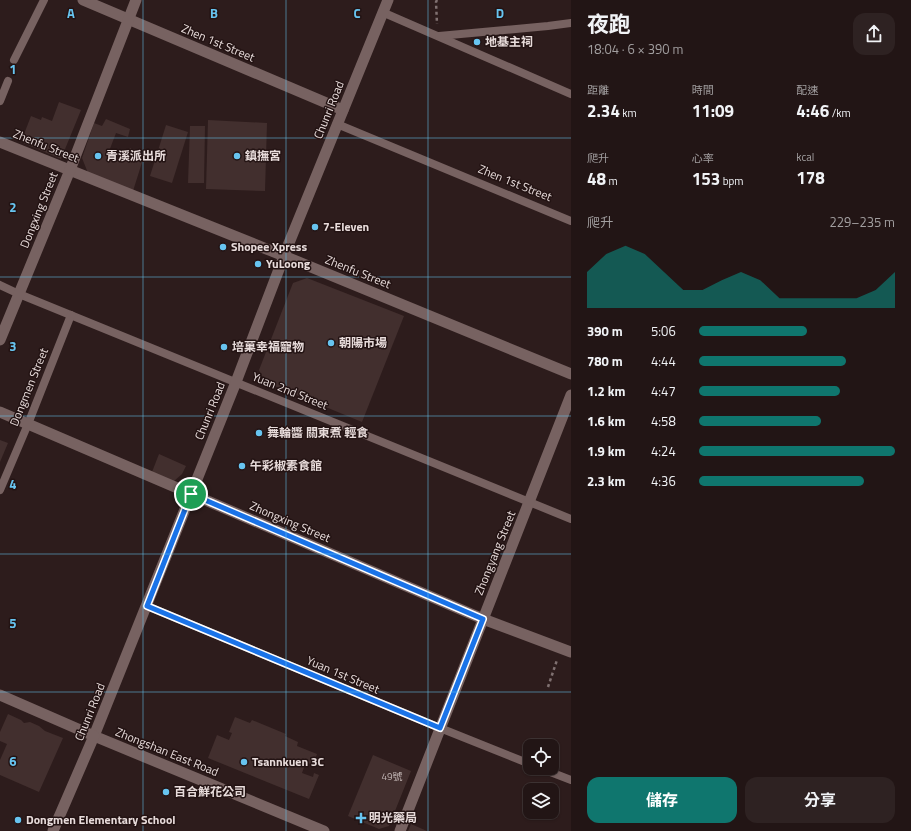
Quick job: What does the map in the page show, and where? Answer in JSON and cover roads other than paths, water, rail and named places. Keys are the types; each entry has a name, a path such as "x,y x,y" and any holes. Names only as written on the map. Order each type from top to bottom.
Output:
{"street":[{"name":"Zhen 1st Street","path":"83,0 343,110"},
{"name":"Dongxing Street","path":"0,340 70,170 136,0"},
{"name":"Chunri Road","path":"53,831 94,736 147,606 236,382 284,256 388,0"},
{"name":"Zhenfu Street","path":"0,142 284,256 571,374"},
{"name":"Zhongyang Street","path":"400,831 571,395"},
{"name":"Zhongxing Street","path":"0,412 483,619 566,650"},
{"name":"Zhongshan East Road","path":"0,695 94,736 324,831"}],"lane":[{"path":"14,60 44,0"},
{"path":"382,12 571,94"},
{"path":"439,36 571,23"},
{"path":"0,101 8,81"},
{"name":"Zhen 1st Street","path":"337,124 571,221"},
{"name":"Yuan 2nd Street","path":"0,285 571,520"},
{"name":"Dongmen Street","path":"0,490 71,315"},
{"name":"Yuan 1st Street","path":"147,606 523,761"},
{"path":"558,775 571,780"}],"place":[{"name":"地基主祠","path":"477,42"},
{"name":"青溪派出所","path":"98,156"},
{"name":"鎮撫宮","path":"237,156"},
{"name":"7-Eleven","path":"315,227"},
{"name":"Shopee Xpress","path":"223,247"},
{"name":"YuLoong","path":"258,264"},
{"name":"朝陽市場","path":"331,343"},
{"name":"培菓幸福寵物","path":"224,347"},
{"name":"舞輪醬 關東煮 輕食","path":"259,433"},
{"name":"午彩椒素食館","path":"242,466"},
{"name":"Tsannkuen 3C","path":"244,762"},
{"name":"百合鮮花公司","path":"166,792"},
{"name":"明光藥局","path":"361,818"},
{"name":"Dongmen Elementary School","path":"18,820"}]}
